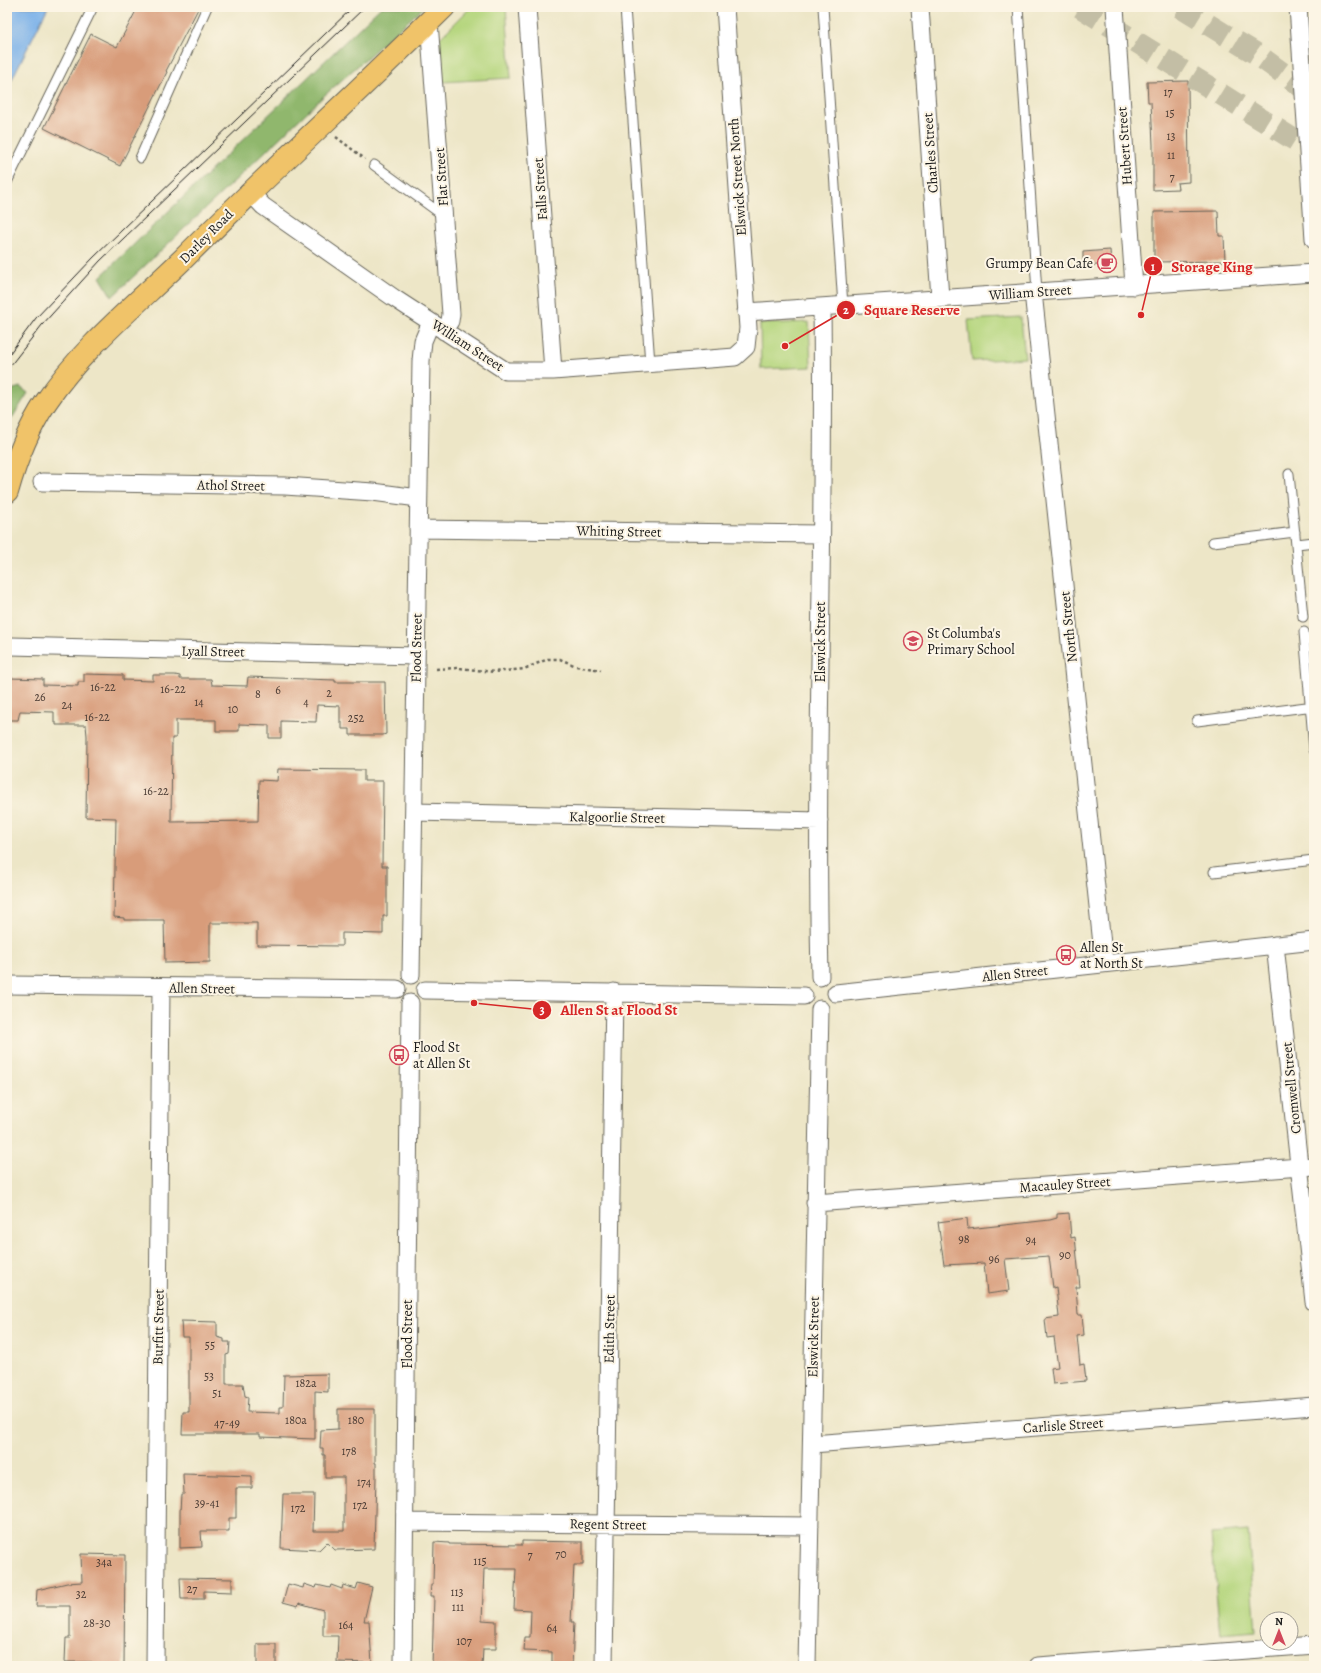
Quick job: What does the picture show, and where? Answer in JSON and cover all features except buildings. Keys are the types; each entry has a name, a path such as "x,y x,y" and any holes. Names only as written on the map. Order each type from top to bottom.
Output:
{"main road":[{"name":"Darley Road","path":"7,492 28,433 46,402 68,374 103,336 250,192 437,14"}],"street":[{"name":"Falls Street","path":"527,7 553,371"},
{"name":"Elswick Street North","path":"725,7 748,341 746,347"},
{"name":"Charles Street","path":"920,7 940,298"},
{"name":"Hubert Street","path":"1115,7 1134,286"},
{"path":"1298,7 1314,239"},
{"name":"Flat Street","path":"437,14 444,216 451,314 450,321 438,326"},
{"name":"William Street","path":"250,192 263,206 503,370 510,372 553,371 728,358 738,355 746,347"},
{"name":"William Street","path":"746,312 822,308 940,298 1314,273"},
{"name":"North Street","path":"1035,292 1104,963"},
{"name":"Elswick Street","path":"820,977 819,821 822,308"},
{"name":"Flood Street","path":"410,975 421,361 423,341 438,326"},
{"name":"Athol Street","path":"42,482 285,486 373,492 418,498"},
{"name":"Whiting Street","path":"418,529 821,534"},
{"name":"Lyall Street","path":"11,646 416,656"},
{"name":"Kalgoorlie Street","path":"414,812 819,821"},
{"name":"Allen Street","path":"836,993 1314,941"},
{"name":"Cromwell Street","path":"1275,945 1306,1166 1314,1302"},
{"path":"410,975 423,981 425,990 422,998 410,1002 403,1000 398,989 401,979 410,975"},
{"path":"820,977 831,982 836,993 830,1006 820,1009 810,1005 804,996 806,985 815,978 820,977"},
{"name":"Allen Street","path":"7,985 398,989"},
{"name":"Burfitt Street","path":"155,1666 161,987"},
{"path":"425,990 804,996"},
{"name":"Edith Street","path":"604,1666 614,992"},
{"name":"Flood Street","path":"403,1666 406,1522 410,1002"},
{"name":"Elswick Street","path":"807,1666 820,1009"},
{"name":"Macauley Street","path":"815,1203 1306,1166"},
{"name":"Carlisle Street","path":"812,1444 1314,1406"},
{"name":"Regent Street","path":"406,1522 810,1526"},
{"path":"1038,1666 1314,1644"}],"lane":[{"path":"7,182 93,7"},
{"path":"140,158 207,7"},
{"path":"625,7 650,364"},
{"path":"823,7 843,306"},
{"path":"1018,7 1035,292"},
{"path":"374,165 444,216"},
{"path":"1289,474 1303,617"},
{"path":"1213,542 1295,532"},
{"path":"1297,544 1314,542"},
{"path":"1304,632 1312,707 1314,750"},
{"path":"1197,721 1312,707"},
{"path":"1214,872 1314,860"}],"path":[{"path":"336,137 374,165"},
{"path":"436,669 459,668 494,672 524,670 548,659 560,659 576,666 601,670"}],"green space":[{"path":"381,7 424,7 325,95 112,297 100,277"},
{"path":"471,7 506,7 511,78 442,82 438,40"},
{"path":"1021,317 1025,358 972,361 968,320"},
{"path":"809,322 811,367 761,369 760,324"},
{"path":"20,387 28,393 7,426 7,395 11,390"},
{"path":"1248,1531 1256,1631 1220,1634 1211,1534"}],"water":[{"path":"7,7 48,7 7,89"}],"tunnel":[{"path":"1080,7 1314,152"},
{"path":"1180,7 1255,53 1314,96"}],"tram line":[{"path":"7,357 36,318 93,258 353,7"},
{"path":"7,370 42,325 100,261 365,7"}],"place":[{"name":"Grumpy Bean Cafe","path":"1107,263"},
{"name":"Storage King","path":"1141,315"},
{"name":"Square Reserve","path":"785,346"},
{"name":"St Columba's Primary School","path":"913,641"},
{"name":"Allen St at North St","path":"1066,955"},
{"name":"Allen St at Flood St","path":"474,1003"},
{"name":"Flood St at Allen St","path":"399,1055"}]}
